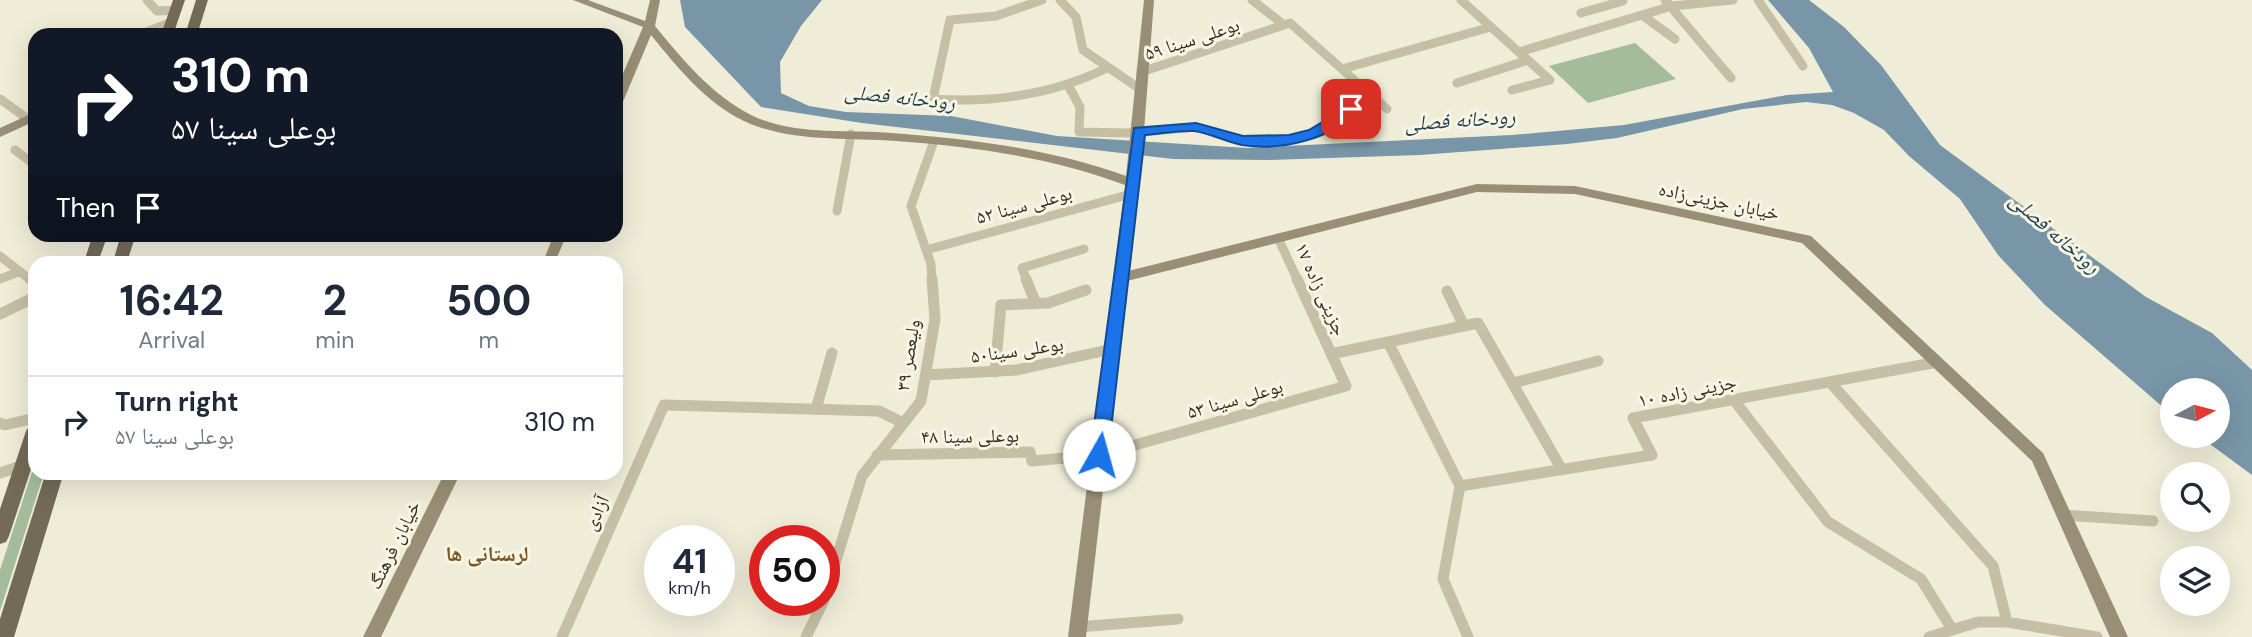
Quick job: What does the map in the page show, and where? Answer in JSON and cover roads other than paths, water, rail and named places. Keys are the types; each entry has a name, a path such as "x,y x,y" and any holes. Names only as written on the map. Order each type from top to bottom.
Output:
{"main road":[{"path":"193,28 202,0"},
{"path":"170,28 176,11"},
{"path":"0,536 28,451"},
{"path":"4,637 53,480"}],"street":[{"path":"147,0 157,11 176,11"},
{"path":"578,0 649,26 675,57 722,101 765,125 1028,153 1093,167 1131,189"},
{"path":"623,87 649,26 655,0"},
{"path":"1042,0 996,16 950,20 932,98 1002,98 1069,85 1107,68"},
{"path":"1060,0 1076,17 1083,50 1140,89"},
{"path":"1149,0 1138,131 1077,632 1178,618"},
{"path":"1252,0 1284,25 1290,23 1388,109"},
{"path":"1461,0 1550,80 1512,90"},
{"path":"1519,52 1639,16 1669,3 1733,0"},
{"path":"1758,0 1803,66"},
{"path":"1581,13 1622,1 1675,40"},
{"path":"1669,3 1731,78"},
{"path":"150,28 176,11"},
{"name":"بوعلی سینا ۵۹","path":"1141,72 1284,25"},
{"path":"1342,69 1491,27"},
{"path":"1457,83 1528,60"},
{"path":"1069,85 1080,107 1079,132 1196,127 1243,141 1289,140 1314,133 1341,118 1370,94"},
{"path":"0,99 28,116"},
{"path":"0,133 28,120"},
{"path":"837,211 851,134"},
{"name":"ولیعصر ۳۹","path":"840,548 862,476 921,401 935,319 931,264 911,206 934,141"},
{"path":"15,150 28,160"},
{"name":"خیابان جزینی‌زاده","path":"1121,278 1477,188 1574,190 1806,239 2038,457 2119,637"},
{"name":"بوعلی سینا ۵۲","path":"926,250 1131,189"},
{"name":"جزینی زاده ۱۷","path":"1278,238 1331,354"},
{"path":"1036,304 1022,268 1083,249"},
{"path":"0,256 28,278"},
{"path":"0,279 18,272"},
{"path":"995,372 1001,305 1048,303 1086,290"},
{"path":"1447,291 1464,326"},
{"path":"0,314 28,300"},
{"path":"1331,354 1478,323 1562,470"},
{"path":"1388,342 1460,486 1443,579 1468,637"},
{"name":"بوعلی سینا۵۰","path":"926,375 995,372 1046,365 1112,349"},
{"path":"832,353 816,409 878,411 903,424"},
{"name":"بوعلی سینا ۵۳","path":"1099,455 1346,386 1331,354"},
{"path":"1513,383 1598,361"},
{"name":"جزینی زاده ۱۰","path":"1460,486 1652,455 1633,418 1938,362"},
{"path":"1830,382 1993,566 2007,622"},
{"path":"1734,400 1828,522 1921,579 1952,629"},
{"name":"آزادی","path":"562,637 664,405 816,409"},
{"path":"0,423 28,419"},
{"name":"بوعلی سینا ۴۸","path":"877,455 1030,452 1032,461 1099,455"},
{"path":"0,473 23,465"},
{"name":"خیابان فرهنگ","path":"372,637 449,480"},
{"path":"2064,515 2153,521"},
{"name":"ولیعصر ۳۹","path":"806,637 816,616"},
{"path":"1928,637 1978,622 2007,622 2097,637"}],"water":[{"name":"رودخانه فصلی","path":"680,0 822,0 801,26 780,62 781,93 809,106 846,112 951,116 1057,136 1247,148 1512,135 1624,125 1787,95 1833,92 1809,48 1768,0 1809,0 1844,27 1881,65 1940,145 2146,297 2212,333 2252,370 2252,475 2215,448 2230,448 2230,378 2160,378 2160,405 2045,305 1998,255 1960,199 1909,156 1884,130 1854,113 1832,105 1806,102 1743,109 1617,138 1567,144 1420,155 1269,160 1173,159 862,123 761,107 685,27"}],"district":[{"name":"لرستانی ها","path":"487,554"}]}
